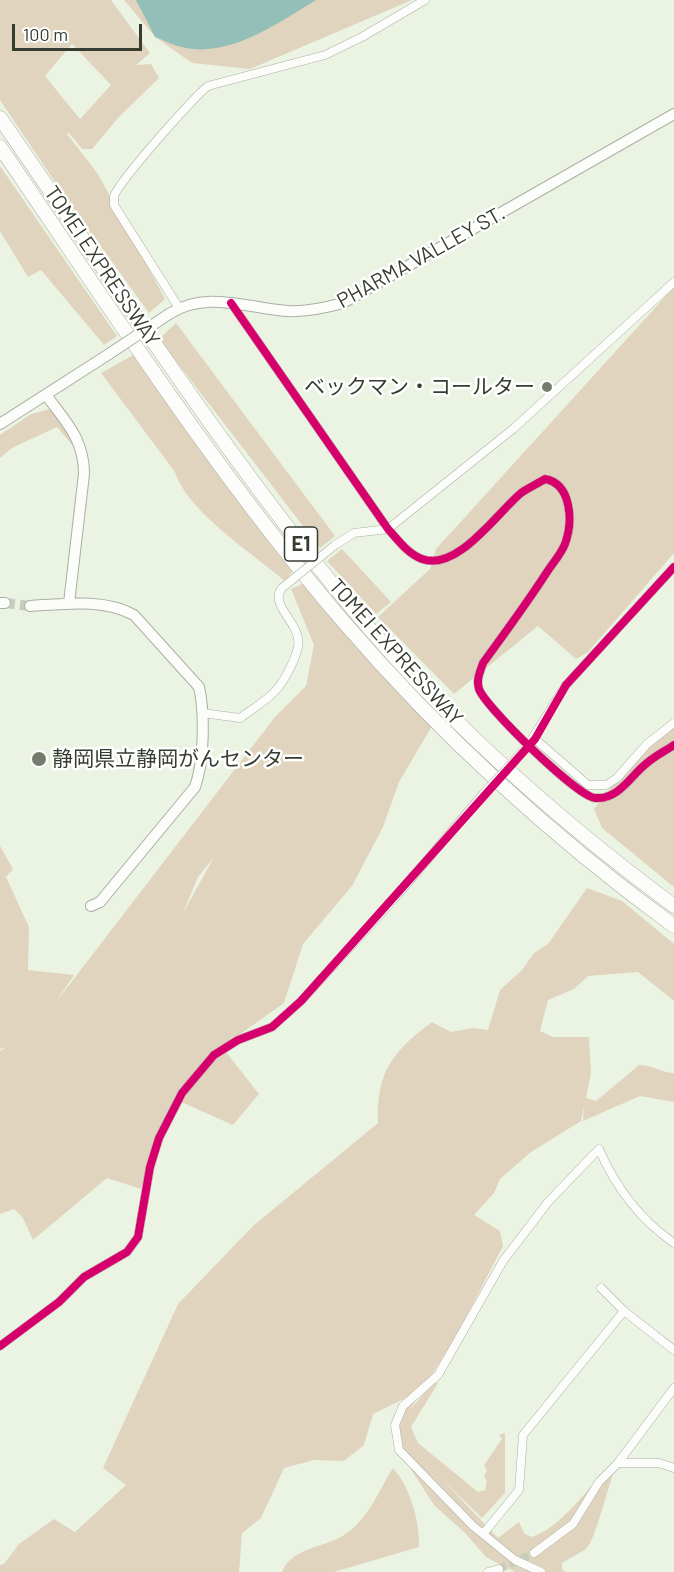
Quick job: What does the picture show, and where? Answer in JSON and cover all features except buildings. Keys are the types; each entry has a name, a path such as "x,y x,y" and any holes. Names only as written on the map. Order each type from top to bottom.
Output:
{"highway":[{"name":"TOMEI EXPRESSWAY","path":"0,118 202,411 353,610 431,695 533,793 674,906"},
{"name":"TOMEI EXPRESSWAY","path":"0,147 189,421 283,548 342,621 419,704 520,802 580,854 674,926"}],"street":[{"path":"179,308 114,205 114,196 135,168 193,99 208,86 325,55 362,37 425,0"},
{"name":"PHARMA VALLEY ST.","path":"0,424 179,308 200,301 288,311 318,309 343,303 674,114"},
{"path":"202,713 240,718 277,689 298,647 296,627 278,601 278,594 282,588 335,545 354,533 388,529 513,429 674,282"},
{"path":"231,303 388,529 407,550 422,559 440,561 458,553 522,492 545,479 556,481 564,490 569,521 565,545 483,663 478,678 478,688 485,702 529,745 581,793 596,798 610,795 624,787 646,764 674,745"},
{"path":"46,395 76,435 84,453 84,474 69,603"},
{"path":"0,1346 59,1302 84,1277 127,1252 138,1237 150,1167 159,1138 182,1094 214,1055 238,1040 272,1027 301,1001 529,745 566,685 674,567"},
{"path":"30,606 69,603 120,607 134,615 199,687 202,713 199,777 195,787 100,902 92,906"},
{"path":"529,745 588,785 606,785 617,778 647,744 674,723"},
{"path":"541,1572 515,1560 483,1534 399,1450 395,1425 403,1406 438,1375 503,1261 548,1202 599,1149 610,1175 628,1200 649,1226 674,1243"},
{"path":"601,1288 624,1311 674,1350"},
{"path":"483,1534 519,1490 523,1435 624,1311"},
{"path":"534,1553 573,1524 599,1482 618,1463 674,1388"},
{"path":"618,1463 659,1463 674,1468"},
{"path":"488,1572 499,1569"}],"shaded area":[{"path":"0,0 111,0 150,53 136,65 151,64 159,78 118,118 92,149 82,149 69,133 67,134 98,174 165,299 149,313 63,194 0,100","holes":["72,44 111,85 80,119 45,76"]},
{"path":"124,0 412,0 250,69 192,63 155,37"},
{"path":"0,166 117,336 104,345 41,270 28,277 0,231"},
{"path":"674,287 674,553 588,652 576,659 538,626 454,694 378,617 430,569 436,549"},
{"path":"176,323 335,536 320,548 159,339"},
{"path":"135,354 294,569 285,581 222,531 193,502 175,472 101,373"},
{"path":"54,408 80,454 57,427 12,448 0,458 0,435 31,414"},
{"path":"342,549 391,602 376,614 327,561"},
{"path":"307,582 432,726 399,782 383,827 352,886 303,944 284,1003 222,1047 259,1094 233,1125 179,1101 161,1133 141,1189 107,1178 33,1240 23,1218 14,1209 0,1214 0,1051 7,1047 0,1049 0,846 13,869 6,877 29,927 28,970 74,975 56,1002 275,717 306,686 314,645 291,589","holes":["214,857 182,915 198,877"]},
{"path":"674,720 674,887 602,828 594,809 643,745"},
{"path":"587,888 622,901 674,944 674,1001 638,972 588,976 574,989 548,1000 540,1031 553,1037 589,1037 591,1073 586,1098 596,1101 639,1065 674,1073 674,1102 640,1096 583,1121 584,1107 581,1121 531,1152 500,1179 494,1193 474,1215 500,1231 503,1246 457,1334 410,1410 433,1383 438,1383 411,1427 418,1443 478,1492 485,1490 487,1481 484,1476 487,1470 484,1465 502,1439 499,1435 505,1433 505,1493 482,1518 443,1480 498,1538 519,1522 524,1533 531,1537 541,1533 571,1509 605,1471 613,1474 597,1526 586,1549 562,1563 562,1570 566,1572 515,1572 486,1557 465,1533 434,1505 399,1451 394,1426 410,1396 373,1414 364,1445 344,1461 314,1460 284,1468 261,1518 242,1533 239,1572 0,1572 0,1565 4,1564 19,1544 54,1519 75,1532 126,1485 103,1468 178,1304 253,1226 378,1123 378,1105 384,1076 397,1053 418,1033 432,1022 451,1032 473,1028 488,1030 500,990 522,970 534,953 548,944"},
{"path":"393,1468 413,1505 418,1526 419,1547 334,1572 282,1572 293,1558 301,1553 336,1539 352,1529 366,1513"}],"water":[{"path":"136,0 316,0 252,37 217,48 199,49 178,46 155,37"}],"tunnel":[{"path":"5,603 30,606"},
{"path":"499,1569 534,1553"}],"cycle path":[{"path":"231,303 388,529 417,557 435,561 449,557 476,538 521,493 545,479 561,488 568,505 569,515 565,544 483,663 478,682 485,699 533,750 585,794 603,798 618,791 650,760 674,745"},
{"path":"0,1346 59,1302 84,1277 127,1252 138,1237 150,1167 159,1138 182,1093 214,1055 238,1040 272,1027 301,1001 535,739 566,685 674,567"}],"place":[{"name":"ベックマン・コールター","path":"547,387"},
{"name":"静岡県立静岡がんセンター","path":"39,759"}]}
